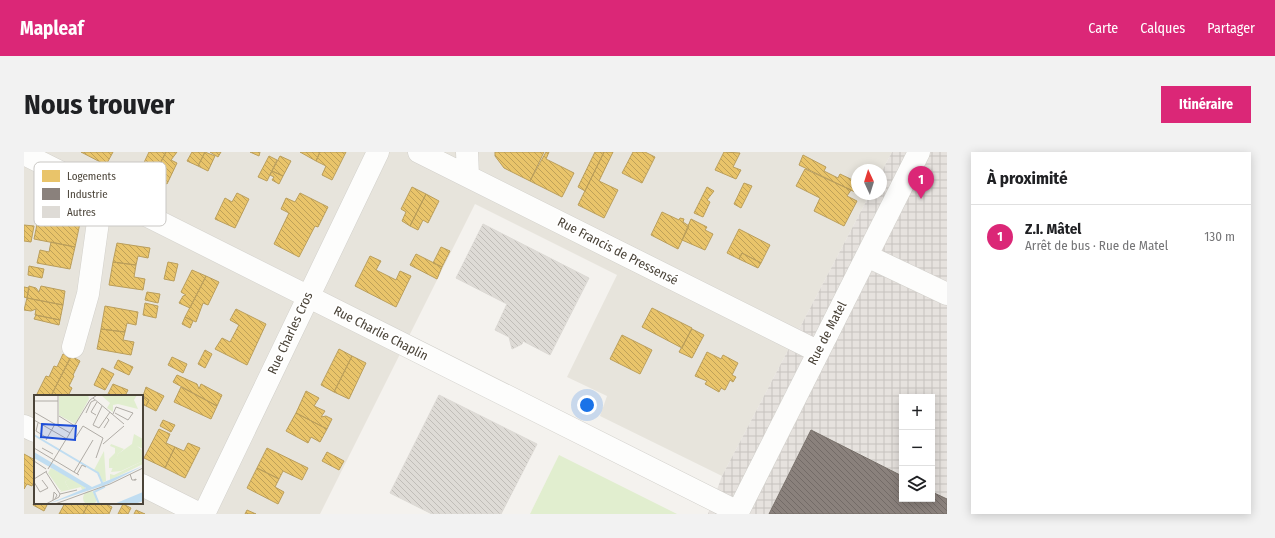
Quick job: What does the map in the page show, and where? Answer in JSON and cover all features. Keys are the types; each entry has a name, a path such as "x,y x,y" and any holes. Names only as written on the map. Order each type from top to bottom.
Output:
{"street":[{"name":"Rue Charles Cros","path":"204,514 307,296 378,152"},
{"name":"Rue Francis de Pressensé","path":"419,152 817,351"},
{"path":"467,152 468,176"},
{"name":"Rue de Matel","path":"737,513 817,351 919,152"},
{"name":"Rue Charlie Chaplin","path":"25,155 39,162"},
{"name":"Rue Charlie Chaplin","path":"166,225 737,513"},
{"path":"73,347 88,294 97,226"},
{"path":"867,256 947,294"},
{"path":"24,426 34,431"},
{"path":"143,486 200,514"}],"shaded area":[{"path":"24,152 892,152 886,164 851,164 851,200 867,200 722,476 600,416 607,396 567,377 617,275 475,204 320,514 24,514"},
{"path":"892,152 947,152 947,514 708,514 722,476 867,200 887,200 887,164 886,164"}],"green space":[{"path":"559,455 677,514 530,514"}],"building: Logements":[{"path":"81,152 113,152 108,162 100,162"},
{"path":"149,152 166,152 161,162 144,162"},
{"path":"166,152 177,152 171,160 177,163 167,184 166,162 161,162"},
{"path":"192,152 205,152 198,166 187,161"},
{"path":"205,152 215,156 208,171 198,166"},
{"path":"210,152 221,152 218,157"},
{"path":"250,152 260,152 259,156"},
{"path":"300,152 320,152 316,161"},
{"path":"320,152 346,152 332,180 322,175 326,166 316,161"},
{"path":"495,152 544,152 530,181 504,168 495,156"},
{"path":"546,152 549,152 546,159 574,173 562,197 530,181"},
{"path":"595,152 604,152 585,191 578,187"},
{"path":"604,152 613,152 599,181 618,190 604,218 578,205"},
{"path":"633,152 645,152 655,157 642,183 622,173"},
{"path":"724,152 740,153 733,167 741,170 736,179 715,170"},
{"path":"803,155 826,167 824,171 838,178 840,174 851,179 851,190 799,165"},
{"path":"269,156 277,160 267,181 258,177"},
{"path":"280,156 291,161 283,176 272,171"},
{"path":"805,169 851,190 847,196 851,198 851,200 857,201 844,226 814,211 820,198 796,186"},
{"path":"272,171 283,176 279,184 272,180 274,177 270,175"},
{"path":"744,183 752,186 741,208 734,204"},
{"path":"412,187 426,194 410,226 402,221 406,212 401,209"},
{"path":"707,187 714,191 707,200 710,202 703,217 694,213"},
{"path":"237,193 249,199 235,228 215,219 225,198 232,202"},
{"path":"300,193 328,207 318,227 315,226 299,257 274,244 289,213 281,209 286,198 295,202"},
{"path":"426,194 439,201 428,223 423,220 418,230 410,226"},
{"path":"662,212 679,220 680,218 684,219 683,222 689,226 678,249 651,235"},
{"path":"691,219 707,227 705,230 713,234 705,250 682,240"},
{"path":"24,225 34,226 31,242 24,241"},
{"path":"37,226 79,226 75,247 34,239"},
{"path":"739,229 770,245 761,263 742,253 739,259 727,253"},
{"path":"51,242 75,247 70,269 37,263 40,250 49,252"},
{"path":"117,243 150,248 148,258 138,256 136,265 113,262"},
{"path":"441,247 450,251 442,267 433,263"},
{"path":"742,253 761,263 758,268 739,259"},
{"path":"416,254 442,267 437,279 410,265"},
{"path":"370,256 381,261 376,270 396,280 400,271 411,276 396,307 355,286"},
{"path":"113,262 136,265 134,277 145,279 143,290 109,285"},
{"path":"168,262 178,264 174,281 164,279"},
{"path":"29,266 44,269 42,278 28,275"},
{"path":"192,270 206,276 190,308 179,303 183,296 186,295 181,292"},
{"path":"206,276 219,282 208,305 203,303 196,322 185,317"},
{"path":"29,286 36,288 39,292 41,286 65,291 63,305 27,298"},
{"path":"24,287 29,288 27,298 24,297"},
{"path":"147,292 160,294 158,303 145,300"},
{"path":"27,298 63,305 60,320 35,315 36,309 31,311 24,310"},
{"path":"145,303 158,306 156,318 143,315"},
{"path":"105,306 138,312 136,325 127,323 125,332 101,329"},
{"path":"652,308 692,328 682,348 642,327"},
{"path":"236,309 266,324 247,365 215,349 222,338 230,342 239,325 230,320"},
{"path":"36,315 60,320 59,325 34,319"},
{"path":"185,317 193,321 190,328 182,324"},
{"path":"101,329 125,332 123,340 134,342 131,355 97,349"},
{"path":"692,329 704,335 692,358 679,352"},
{"path":"622,335 652,350 640,374 610,359"},
{"path":"339,349 352,356 334,392 321,385"},
{"path":"205,350 212,354 205,368 198,364"},
{"path":"707,352 721,359 723,355 738,363 732,375 736,377 733,382 730,380 725,390 721,388 719,392 705,384 707,381 695,376"},
{"path":"63,354 71,357 52,395 36,395 46,376 49,377 54,366 57,367"},
{"path":"71,356 80,361 69,386 72,388 68,395 52,395"},
{"path":"352,356 366,363 349,399 334,392"},
{"path":"172,357 187,364 183,373 168,365"},
{"path":"118,360 133,367 129,375 114,368"},
{"path":"102,368 114,374 105,390 94,385"},
{"path":"177,375 197,384 199,389 201,384 222,395 217,406 173,382"},
{"path":"113,384 128,390 126,395 108,395"},
{"path":"146,387 164,396 156,411 146,406 149,400 143,396"},
{"path":"181,387 217,406 211,419 174,402"},
{"path":"306,391 319,398 314,406 325,411 321,417 326,416 332,419 327,429 296,413"},
{"path":"143,396 149,400 146,406 143,404"},
{"path":"296,413 327,429 320,442 311,437 308,443 286,431"},
{"path":"163,420 175,425 171,432 160,426"},
{"path":"159,429 170,434 166,443 175,447 165,468 144,458"},
{"path":"188,443 200,448 185,478 165,468 175,447 184,451"},
{"path":"267,448 308,468 302,480 283,471 279,479 257,468"},
{"path":"327,452 344,461 339,470 322,461"},
{"path":"24,454 34,459 34,481 32,486 27,484 24,489"},
{"path":"257,468 279,479 275,487 284,492 278,504 247,488"},
{"path":"34,502 34,504 47,505 44,511 33,505"},
{"path":"64,504 88,504 83,514 59,514"},
{"path":"88,504 106,504 112,507 109,514 83,514"},
{"path":"123,504 131,508 128,514 118,514"},
{"path":"136,510 145,514 134,514"},
{"path":"247,510 256,514 245,514"}],"building: Industrie":[{"path":"811,430 899,474 899,502 935,502 935,493 947,499 947,514 769,514"}],"building: Autres":[{"path":"483,224 589,278 550,355 523,341 522,344 512,349 509,337 495,330 507,304 456,278"},
{"path":"439,395 537,444 501,514 432,514 390,493"}],"place":[{"name":"Z.I. Mâtel","path":"921,199"}]}
